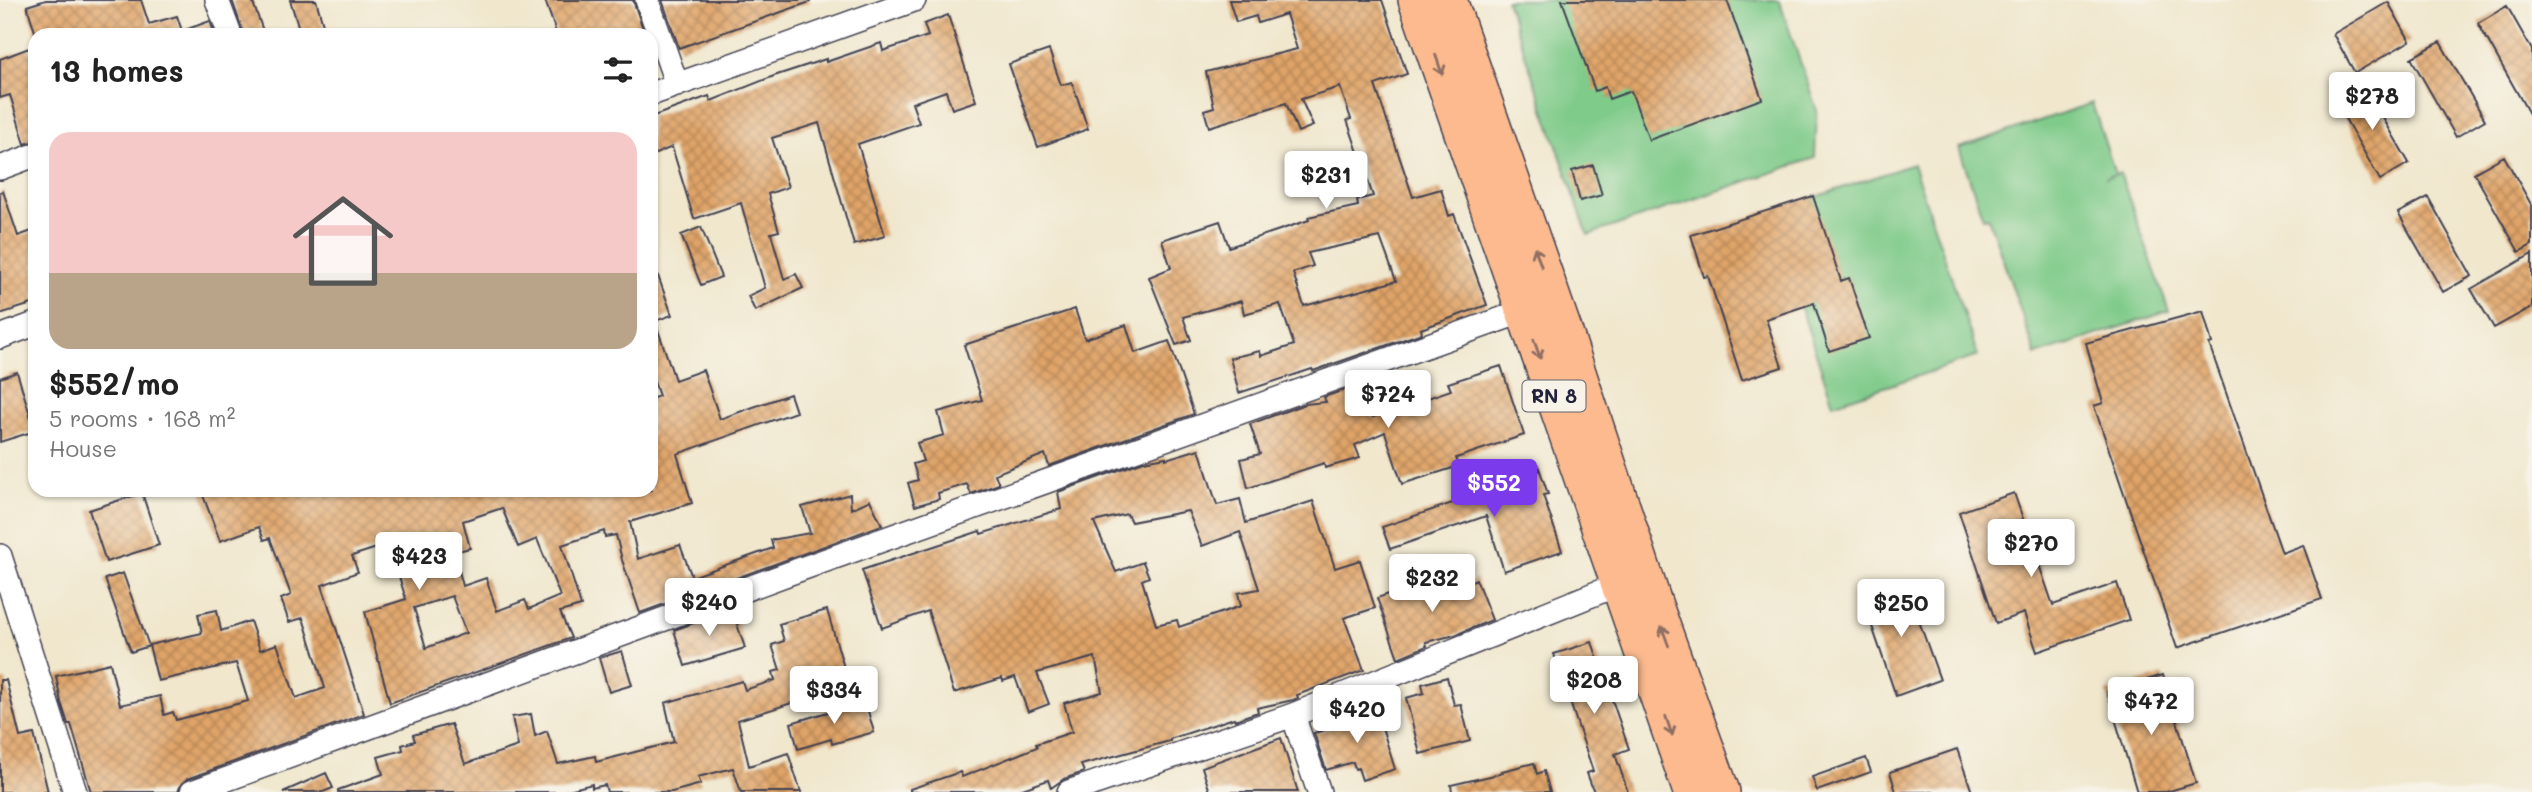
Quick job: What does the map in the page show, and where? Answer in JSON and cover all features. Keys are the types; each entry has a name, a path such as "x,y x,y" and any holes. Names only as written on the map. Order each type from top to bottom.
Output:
{"main road":[{"name":"RN 8","path":"1417,0 1692,792"},
{"name":"RN 8","path":"1448,0 1564,333 1653,603 1721,792"}],"street":[{"path":"217,0 227,28"},
{"path":"647,0 657,28"},
{"path":"658,92 914,0"},
{"path":"658,31 677,85"},
{"path":"0,168 28,158"},
{"path":"192,792 801,569 1524,311"},
{"path":"0,337 28,327"},
{"path":"0,556 75,792"},
{"path":"1069,792 1293,715 1619,584"},
{"path":"1293,715 1319,792"}],"green space":[{"path":"1506,0 1779,0 1817,111 1815,158 1588,235"},
{"path":"2092,103 2115,174 2105,178 2120,173 2169,311 2036,355 1988,217 1983,218 1959,148"},
{"path":"1913,164 1978,356 1833,404 1769,213"}],"building":[{"path":"46,0 141,0 149,24 177,16 181,28 34,28 27,6"},
{"path":"232,0 252,0 262,28 242,28"},
{"path":"290,0 316,0 324,28 299,28"},
{"path":"545,0 633,0 643,28 555,28"},
{"path":"662,0 810,0 810,2 679,48"},
{"path":"1229,0 1382,0 1407,74 1375,85 1413,197 1441,189 1449,216 1454,214 1487,305 1421,329 1422,333 1313,371 1312,369 1239,393 1230,358 1260,351 1261,356 1294,345 1280,304 1244,314 1241,301 1183,317 1191,340 1176,345 1149,277 1171,268 1162,240 1220,221 1229,247 1309,220 1308,217 1358,206 1357,200 1373,196 1347,120 1351,119 1340,87 1301,99 1313,126 1298,132 1286,103 1209,127 1204,110 1214,107 1206,72 1297,49 1286,14 1258,23 1256,16 1236,22","holes":["1380,237 1396,281 1304,306 1293,273 1313,266 1308,253"]},
{"path":"1562,0 1727,0 1762,99 1649,140 1631,91 1609,99 1605,87 1595,91"},
{"path":"2388,2 2410,41 2355,73 2333,34"},
{"path":"2507,6 2532,50 2532,119 2478,23"},
{"path":"948,15 976,101 952,109 946,91 912,103 919,123 858,144 885,236 854,245 819,123 772,138 788,187 768,194 779,231 771,233 784,279 796,274 803,288 755,311 748,296 765,288 741,203 694,219 672,147 658,153 658,114 709,96 711,101 774,76 881,43 883,51 928,36 924,24"},
{"path":"210,21 212,28 190,28"},
{"path":"2440,42 2485,120 2456,137 2411,58"},
{"path":"28,48 28,143 25,144 10,95 0,98 0,59"},
{"path":"1049,50 1061,85 1072,82 1088,129 1038,147 1009,64"},
{"path":"2364,85 2409,163 2380,180 2335,101"},
{"path":"2504,156 2532,206 2532,245 2519,252 2474,173"},
{"path":"1593,165 1602,195 1580,201 1572,171"},
{"path":"3,191 18,236 28,232 28,305 0,314 0,192"},
{"path":"1813,196 1841,281 1849,278 1869,338 1829,351 1814,303 1766,319 1782,367 1742,380 1708,276 1704,277 1691,235"},
{"path":"2428,197 2472,276 2443,292 2398,213"},
{"path":"701,227 721,277 701,285 681,235"},
{"path":"2532,254 2532,307 2494,328 2471,289"},
{"path":"658,276 672,315 658,320"},
{"path":"1075,309 1085,339 1126,325 1135,353 1169,341 1194,414 1049,466 1045,454 995,474 999,484 971,494 967,484 938,493 939,499 915,506 908,483 918,480 913,464 923,461 917,443 944,435 938,412 982,400 964,345"},
{"path":"2203,311 2212,343 2209,344 2282,553 2303,545 2322,599 2177,648 2094,406 2103,403 2086,343"},
{"path":"658,330 675,380 703,370 720,419 790,394 796,412 677,454 692,503 630,522 638,559 680,545 692,577 773,548 771,540 810,533 802,507 850,494 851,509 870,500 882,525 640,613 616,535 605,537 604,531 562,545 581,606 560,612 571,638 390,703 365,612 406,599 389,544 352,556 358,572 322,585 364,714 187,779 178,792 91,792 71,724 68,724 61,702 56,676 110,663 120,705 160,696 164,715 173,712 176,720 248,701 236,663 158,681 149,645 202,633 198,614 217,610 221,631 250,621 260,650 277,644 296,698 325,688 303,618 289,622 281,599 291,595 270,538 264,540 259,527 220,541 204,497 658,497","holes":["502,508 518,547 537,539 560,596 529,609 525,600 497,611 486,578 463,586 454,552 470,548 463,521","452,596 466,633 426,648 414,608"]},
{"path":"1501,366 1524,435 1456,458 1459,466 1402,484 1385,432 1355,445 1360,458 1325,468 1324,463 1248,488 1241,459 1260,454 1250,424 1305,404 1326,402 1324,397 1359,385 1373,417 1451,390 1448,383"},
{"path":"17,372 28,408 28,433 0,442 0,378"},
{"path":"1199,449 1217,505 1240,499 1246,523 1313,501 1335,568 1360,560 1375,608 1344,618 1364,670 1297,695 1298,698 1293,700 1257,708 1258,712 1235,720 1234,718 1170,741 1081,765 1084,772 1064,779 1051,788 1048,780 1014,792 910,792 910,789 960,772 962,777 1037,747 1036,744 1072,732 1064,703 1102,692 1095,657 1037,673 1049,704 1028,712 1015,677 1003,681 1002,678 954,693 928,611 882,628 862,570 980,531 981,534 1061,509 1058,492 1144,461 1166,459","holes":["1188,511 1202,546 1240,532 1259,589 1238,593 1241,606 1179,627 1177,620 1156,625 1142,580 1149,577 1143,562 1116,572 1094,522 1127,514 1131,522"]},
{"path":"1538,465 1548,494 1543,495 1562,551 1504,571 1486,516 1390,549 1382,527 1479,494 1476,486"},
{"path":"2014,493 2053,605 2117,583 2129,620 2037,652 2024,613 1996,623 1959,512"},
{"path":"130,497 143,497 159,545 106,562 89,510"},
{"path":"123,573 149,646 131,652 105,579"},
{"path":"1476,579 1492,620 1455,635 1426,642 1427,646 1398,658 1377,598 1406,588 1408,594 1457,582 1458,587"},
{"path":"1905,582 1940,680 1896,696 1862,597"},
{"path":"732,609 745,648 685,666 674,630"},
{"path":"827,610 844,668 794,686 798,701 738,720 749,766 788,753 801,792 741,792 733,768 698,777 701,784 672,792 607,792 605,785 592,788 592,784 561,792 338,792 383,774 378,757 403,750 402,745 415,741 413,735 451,724 465,764 518,746 512,717 531,714 535,736 547,731 558,764 595,756 596,762 674,742 665,703 742,681 745,690 775,680 773,672 780,670 772,645 784,641 779,624"},
{"path":"1592,642 1629,749 1615,754 1628,792 1594,792 1587,773 1593,771 1554,654"},
{"path":"622,651 632,685 609,692 599,658"},
{"path":"2163,675 2196,783 2166,792 2137,792 2107,692"},
{"path":"1447,677 1454,705 1461,704 1470,741 1420,754 1406,698 1424,693 1422,684"},
{"path":"0,680 6,680 20,737 34,734 48,792 0,792"},
{"path":"865,701 874,732 832,744 831,739 798,749 791,723"},
{"path":"1376,708 1395,769 1362,780 1353,762 1326,770 1314,733 1338,726 1336,721"},
{"path":"1281,738 1298,792 1210,792 1202,767"},
{"path":"1957,749 1972,792 1896,792 1890,772"},
{"path":"1866,758 1871,772 1817,791 1812,777"},
{"path":"1534,763 1537,774 1544,771 1550,792 1452,792 1451,785"},
{"path":"326,773 333,788 323,792 283,792"}]}
